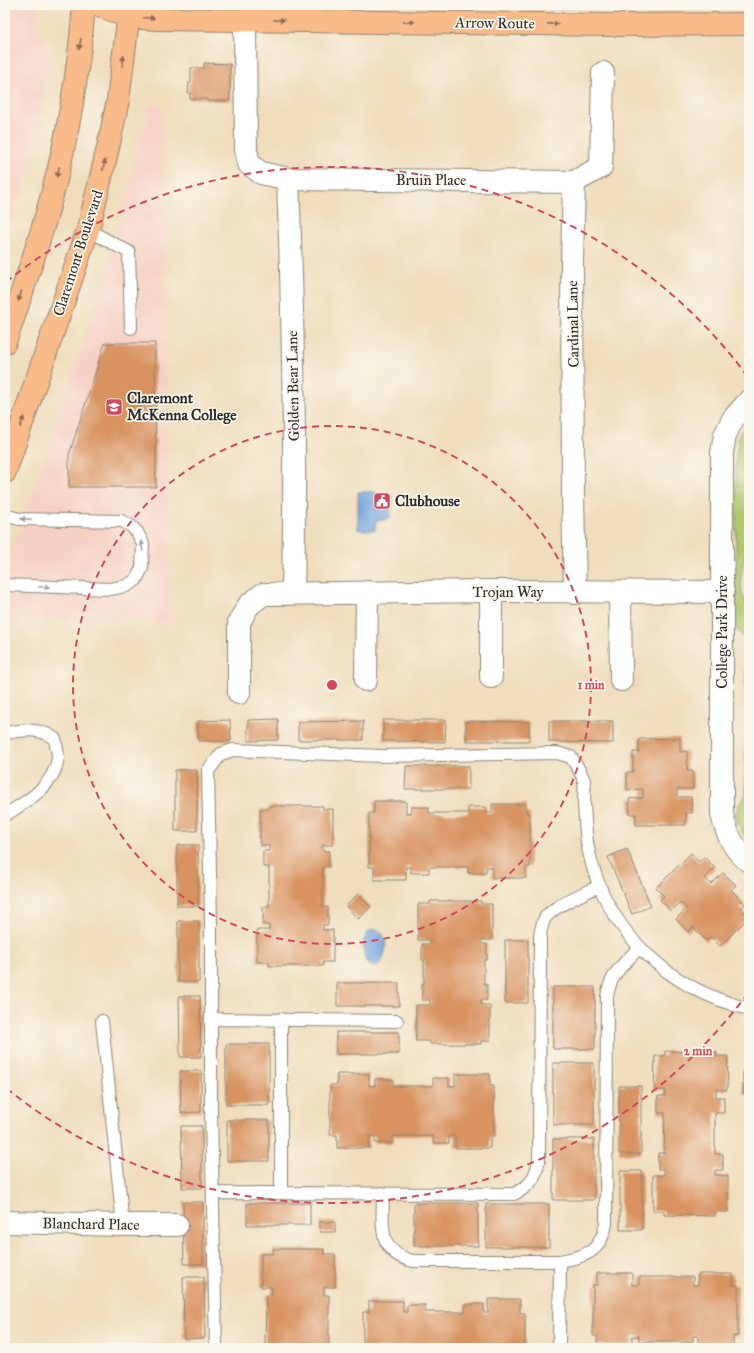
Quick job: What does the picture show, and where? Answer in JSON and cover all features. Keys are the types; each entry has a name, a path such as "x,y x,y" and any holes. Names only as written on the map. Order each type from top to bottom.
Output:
{"main road":[{"path":"5,342 30,266 56,178 64,144 82,34 84,5"},
{"name":"Arrow Route","path":"99,5 158,18 611,25 749,24"},
{"name":"Claremont Boulevard","path":"5,472 88,230 118,100 129,11"}],"street":[{"name":"Bruin Place","path":"245,20 245,130 247,160 252,167 261,173 288,179 574,182"},
{"path":"574,182 601,168 603,73"},
{"name":"Golden Bear Lane","path":"288,179 292,280 294,504 293,593"},
{"name":"Cardinal Lane","path":"574,182 572,263 572,495 575,592"},
{"name":"College Park Drive","path":"749,401 733,420 725,435 722,453 722,814 725,829 733,845 743,857 749,861"},
{"path":"491,591 491,676"},
{"name":"Trojan Way","path":"239,693 239,622 249,605 263,594 491,591 723,592"},
{"path":"366,680 367,592"},
{"path":"620,592 621,680"},
{"name":"Blanchard Place","path":"5,1222 177,1225"}],"lane":[{"path":"88,230 129,252 131,328"},
{"path":"5,515 20,519 122,521 137,532 143,544 142,568 136,580 126,586 110,589 5,585"},
{"path":"5,733 25,730 48,733 55,739 58,756 56,768 49,781 32,798 5,815"},
{"path":"216,1348 208,771 221,754 233,750 382,756 557,753 571,757 584,780 585,829 592,866 599,886 622,927 663,969 680,981 702,993 729,1004 749,1009"},
{"path":"213,1193 514,1194 524,1190 532,1182 537,1172 539,1162 541,926 545,918 553,910 599,886"},
{"path":"384,1193 384,1233 387,1244 393,1253 404,1259 413,1261 560,1260 578,1258 591,1253 604,1234 606,1224 608,986 612,976 640,947"},
{"path":"212,1019 397,1021"},
{"path":"281,1019 281,1193"},
{"path":"102,1022 123,1225"},
{"path":"559,1348 560,1260"}],"path":[{"path":"746,451 749,470"}],"shaded area":[{"path":"5,5 38,5 34,29 43,36 50,57 32,149 13,225 5,249"},
{"name":"Claremont McKenna College","path":"150,105 162,106 170,622 5,618 5,569 30,502 105,281"}],"green space":[{"path":"749,421 749,428 742,442 742,455 743,469 749,483 749,546 744,560 741,576 742,594 749,611 749,840 740,827 737,818 737,809 746,794 746,640 736,628 736,457 739,435"}],"water":[{"path":"358,492 376,492 376,502 385,502 390,506 390,517 384,520 376,520 375,530 358,530"},
{"path":"374,929 383,935 386,946 383,959 375,967 367,964 364,955 366,934"}],"building":[{"path":"204,63 230,64 230,101 190,99 190,93 188,93 189,83 191,83 191,68 204,68"},
{"path":"105,343 155,343 156,487 69,487 69,455"},
{"path":"278,719 278,740 248,741 248,720"},
{"path":"230,720 231,741 198,741 198,721"},
{"path":"383,720 446,720 445,742 383,741"},
{"path":"363,721 363,740 298,740 298,722"},
{"path":"466,721 529,722 529,741 466,741"},
{"path":"549,721 613,721 613,743 549,742"},
{"path":"680,738 680,752 687,751 687,771 693,771 693,789 677,789 677,797 691,797 692,813 686,813 686,825 636,825 636,814 630,814 629,799 643,798 643,789 627,790 627,772 633,772 633,752 639,752 639,739"},
{"path":"406,766 469,766 469,789 405,789"},
{"path":"175,770 197,770 197,831 175,831"},
{"path":"374,801 406,801 406,813 411,813 411,807 429,807 429,813 468,813 468,807 486,807 486,813 492,813 492,804 526,804 526,813 530,813 530,867 526,867 526,878 492,878 492,867 486,867 486,873 468,873 468,867 429,867 429,873 411,873 411,867 406,867 406,880 374,880 374,867 369,867 369,813 374,813"},
{"path":"269,806 323,806 323,809 333,809 333,845 323,845 323,851 329,851 329,867 323,867 323,907 328,907 328,925 323,925 323,930 333,930 333,962 323,962 323,966 269,966 269,962 257,962 257,930 269,930 269,925 263,925 263,907 269,907 269,867 263,867 263,851 269,851 269,845 260,845 260,809 269,809"},
{"path":"177,845 198,845 198,906 177,906"},
{"path":"627,849 651,906 632,914 608,857"},
{"path":"691,853 699,862 704,857 715,868 705,878 711,884 723,873 736,885 731,890 745,904 740,908 749,917 720,946 711,937 706,941 693,927 688,932 676,919 687,908 681,902 671,911 660,900 664,896 656,888"},
{"path":"358,894 371,907 358,919 346,906"},
{"path":"430,901 481,901 481,904 492,904 492,940 481,940 481,944 487,944 487,960 484,960 484,984 487,984 487,1000 481,1000 481,1005 490,1005 490,1041 481,1041 481,1044 430,1044 430,1041 416,1041 416,1005 430,1005 430,1000 422,1000 424,960 422,960 422,944 430,944 430,940 418,940 418,904 430,904"},
{"path":"178,921 199,921 199,982 178,982"},
{"path":"505,940 528,940 528,1003 505,1003"},
{"path":"337,983 399,983 399,1006 337,1006"},
{"path":"553,987 595,987 595,1049 553,1049"},
{"path":"179,996 200,996 201,1057 180,1057"},
{"path":"336,1032 399,1032 399,1054 336,1054"},
{"path":"226,1044 269,1044 269,1105 226,1105"},
{"path":"665,1051 716,1052 716,1056 728,1056 727,1090 716,1090 716,1097 724,1097 724,1113 715,1113 715,1154 723,1154 723,1170 715,1170 715,1175 728,1176 728,1212 715,1212 715,1216 664,1215 664,1211 653,1211 653,1175 664,1175 664,1169 658,1169 658,1153 664,1153 665,1113 658,1113 658,1096 665,1096 665,1090 654,1090 655,1056 665,1056"},
{"path":"746,1057 749,1057 749,1094 743,1094 743,1069 746,1069"},
{"path":"553,1063 594,1063 594,1125 553,1125"},
{"path":"180,1071 201,1071 201,1112 181,1113"},
{"path":"337,1074 369,1074 369,1086 375,1086 375,1079 393,1079 393,1086 433,1086 433,1078 449,1078 449,1086 455,1086 455,1074 490,1074 490,1086 494,1086 494,1136 490,1136 490,1148 455,1148 455,1136 449,1136 449,1143 433,1143 433,1136 393,1136 393,1143 375,1143 375,1136 369,1136 369,1148 337,1148 337,1135 330,1135 330,1085 337,1085"},
{"path":"619,1086 641,1086 641,1154 619,1154"},
{"path":"227,1120 269,1120 269,1161 227,1161"},
{"path":"181,1126 202,1126 202,1188 182,1188"},
{"path":"553,1139 594,1139 594,1200 553,1200"},
{"path":"620,1171 642,1171 642,1230 620,1230"},
{"path":"183,1202 203,1202 203,1264 184,1264"},
{"path":"247,1203 310,1203 310,1225 247,1225"},
{"path":"414,1203 478,1203 478,1246 414,1246"},
{"path":"486,1204 549,1204 549,1247 486,1247"},
{"path":"320,1222 335,1222 335,1232 320,1232"},
{"path":"273,1249 324,1249 324,1254 335,1254 335,1287 324,1287 324,1295 329,1295 329,1348 265,1348 266,1295 272,1295 272,1287 261,1287 261,1254 273,1254"},
{"path":"597,1273 632,1273 632,1285 639,1285 639,1277 693,1277 693,1285 698,1285 698,1274 733,1274 733,1285 738,1285 738,1336 733,1336 733,1347 698,1347 698,1336 693,1336 693,1342 639,1342 639,1336 632,1336 632,1345 597,1345 597,1336 593,1336 593,1285 597,1285"},
{"path":"183,1277 204,1277 205,1338 184,1339"},
{"path":"488,1299 520,1299 520,1313 525,1313 525,1348 363,1348 363,1312 369,1312 369,1301 403,1301 403,1312 407,1312 407,1305 425,1305 425,1312 465,1312 465,1304 484,1304 484,1313 488,1313"}],"place":[{"name":"Claremont McKenna College","path":"114,407"},
{"name":"Clubhouse","path":"382,501"}]}
